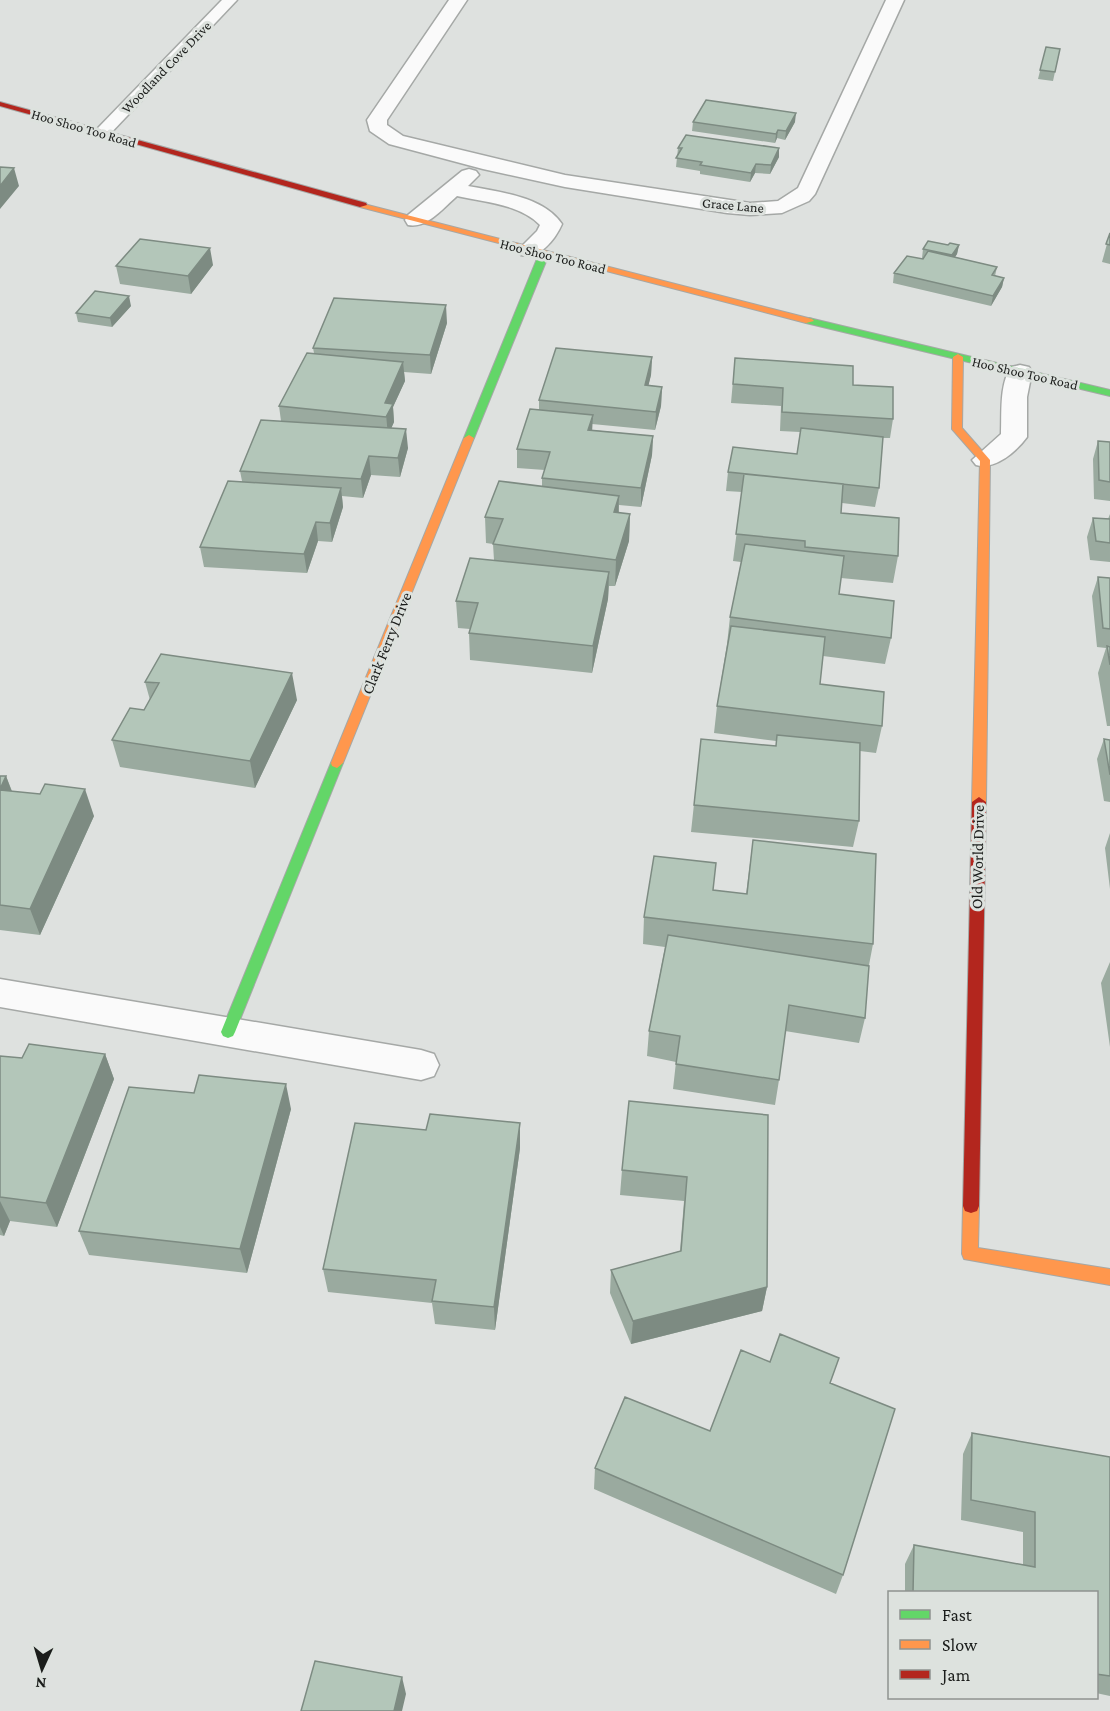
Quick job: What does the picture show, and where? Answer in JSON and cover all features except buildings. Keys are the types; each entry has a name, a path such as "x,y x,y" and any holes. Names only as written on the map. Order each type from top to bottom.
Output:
{"street":[{"name":"Grace Lane","path":"458,0 377,120 377,127 396,140 483,163 565,181 728,207 767,209 788,204 802,197 808,190 895,0"},
{"name":"Hoo Shoo Too Road","path":"0,104 536,252 1110,393"},
{"path":"416,220 483,163"},
{"path":"452,189 530,208 548,218 552,224 551,230 536,252"},
{"name":"Clark Ferry Drive","path":"228,1032 536,252"},
{"path":"958,357 957,429 985,460 1014,437 1015,397 1020,372"},
{"name":"Old World Drive","path":"985,460 970,1254 1110,1277"},
{"path":"0,993 421,1065"}],"lane":[{"name":"Woodland Cove Drive","path":"102,134 230,0"}],"traffic: fast":[{"path":"469,438 544,254"},
{"path":"809,321 1110,393"},
{"path":"228,1032 337,763"}],"traffic: slow":[{"path":"363,205 809,321"},
{"path":"958,357 957,429 985,460 979,802"},
{"path":"337,763 469,438"},
{"path":"971,1206 970,1254 1110,1277"}],"traffic: jam":[{"path":"0,104 363,205"},
{"path":"971,1206 979,802"}]}
